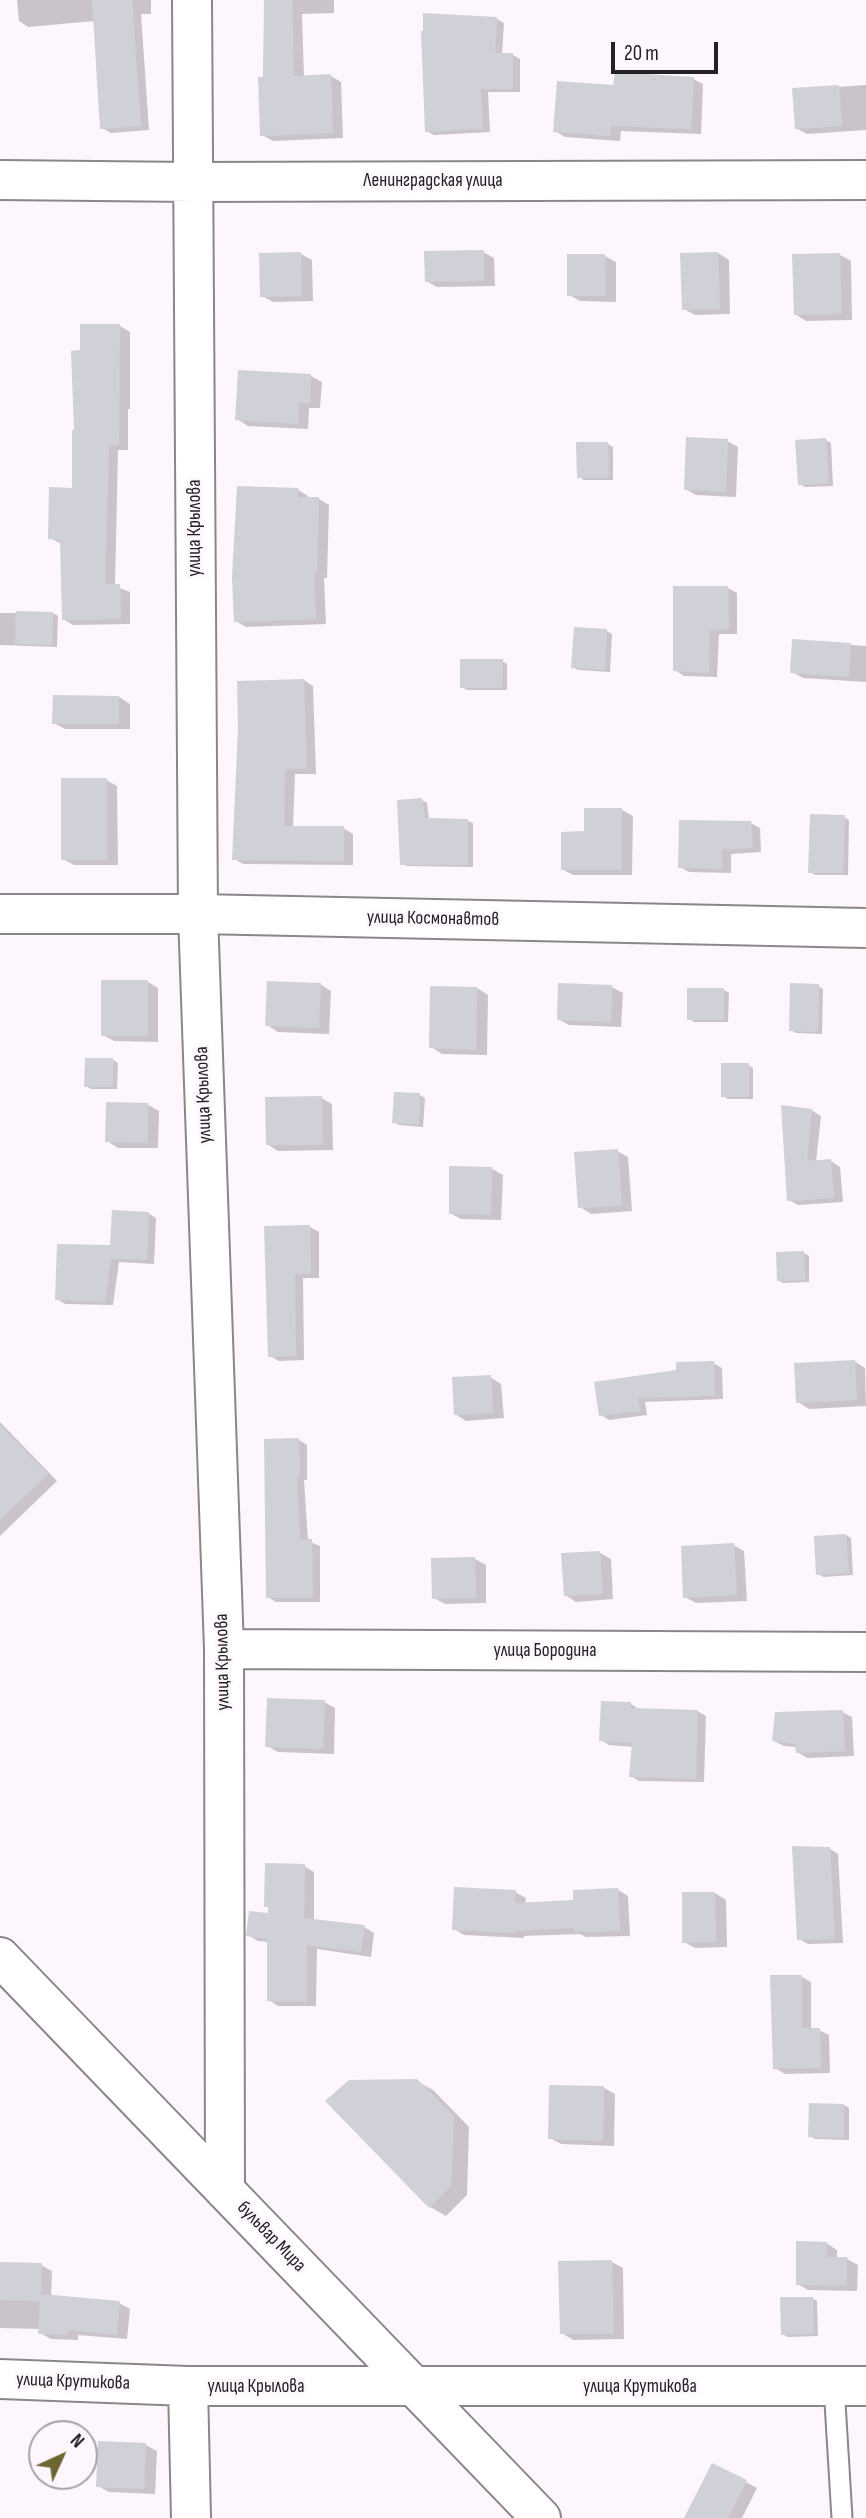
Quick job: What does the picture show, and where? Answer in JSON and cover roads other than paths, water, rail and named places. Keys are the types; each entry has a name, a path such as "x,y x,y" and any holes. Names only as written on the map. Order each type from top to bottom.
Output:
{"street":[{"name":"улица Крылова","path":"192,0 198,914 224,1649 225,2190"},
{"name":"Ленинградская улица","path":"0,180 866,180"},
{"name":"улица Космонавтов","path":"0,914 198,914 866,928"},
{"name":"улица Бородина","path":"224,1649 866,1652"},
{"name":"бульвар Мира","path":"0,1957 541,2518"},
{"name":"улица Крутикова","path":"0,2379 188,2386"},
{"name":"улица Крылова","path":"191,2518 188,2386 414,2388"},
{"name":"улица Крутикова","path":"414,2388 850,2386"}],"lane":[{"path":"842,2518 850,2386"}]}
